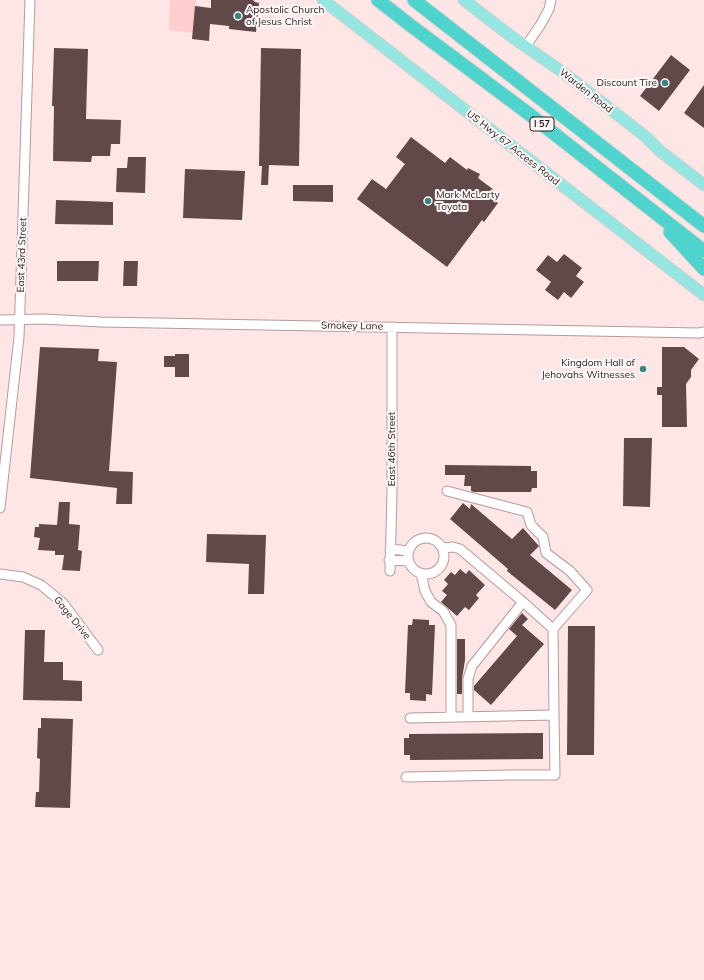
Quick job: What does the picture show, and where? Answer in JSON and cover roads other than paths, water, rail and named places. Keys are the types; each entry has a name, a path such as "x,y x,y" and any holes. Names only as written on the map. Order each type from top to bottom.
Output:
{"highway":[{"name":"I 57","path":"378,0 529,114 704,251"},
{"name":"I 57","path":"414,0 704,226"},
{"path":"644,205 704,269"}],"main road":[{"name":"US Hwy 67 Access Road","path":"323,0 704,295"},
{"name":"Warden Road","path":"464,0 564,73 646,137 660,151 704,185"}],"street":[{"name":"East 43rd Street","path":"0,508 20,320 30,0"},
{"path":"526,46 541,24 549,9 551,0"},
{"name":"Smokey Lane","path":"0,320 704,332"},
{"name":"East 46th Street","path":"390,571 389,560 392,492 392,327"},
{"path":"406,777 555,775 553,629 588,590 570,571 546,553 542,537 531,525 526,512 447,491"},
{"path":"422,539 434,540 443,548 444,560 438,570 428,574 421,574 414,569 409,561 409,551 412,545 422,539"},
{"path":"443,548 453,547 460,549 553,629"},
{"path":"390,549 409,551"},
{"path":"389,560 409,561"},
{"name":"Gage Drive","path":"0,574 23,577 41,585 63,603 98,650"},
{"path":"421,574 425,591 430,602 443,611 451,625 451,717"},
{"path":"468,717 468,679 472,666 523,602"},
{"path":"410,718 554,715"}],"place":[{"name":"Apostolic Church of Jesus Christ","path":"238,16"},
{"name":"Discount Tire","path":"665,83"},
{"name":"Mark McLarty Toyota","path":"428,201"},
{"name":"Kingdom Hall of Jehovahs Witnesses","path":"643,369"}]}
